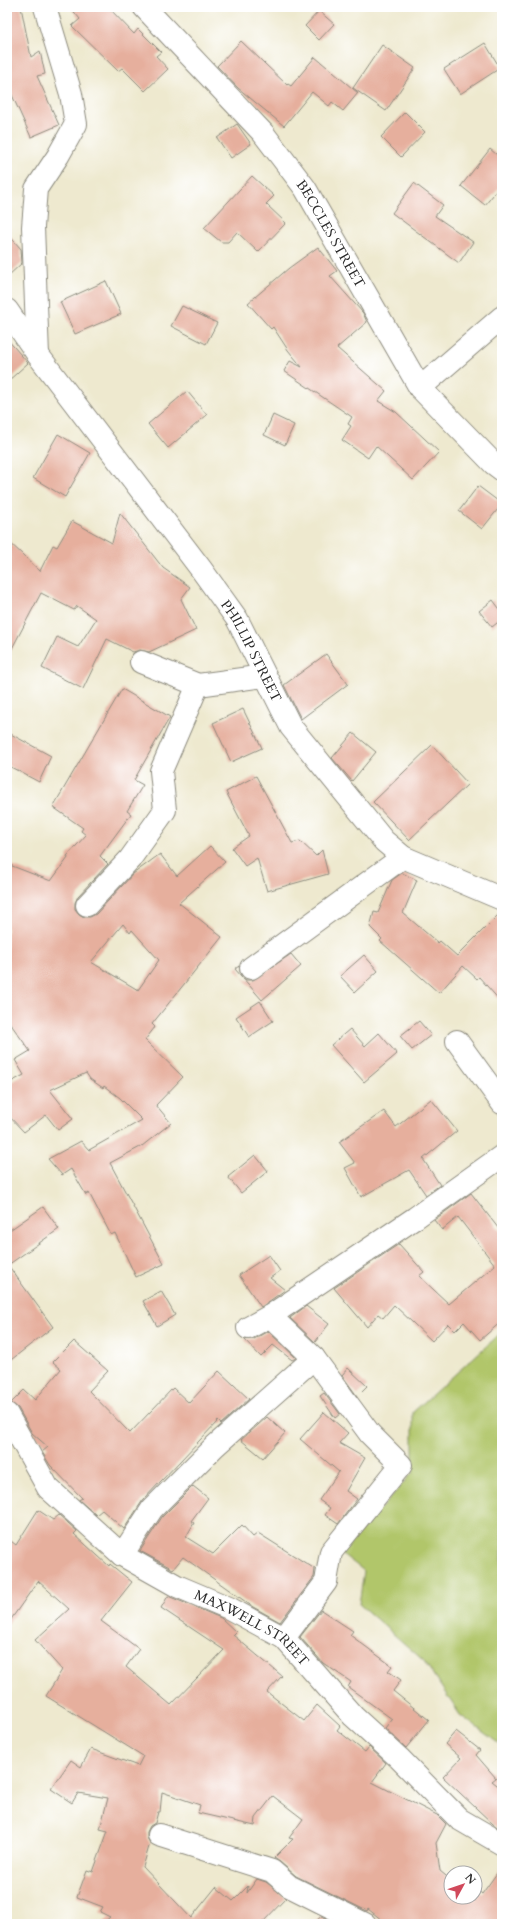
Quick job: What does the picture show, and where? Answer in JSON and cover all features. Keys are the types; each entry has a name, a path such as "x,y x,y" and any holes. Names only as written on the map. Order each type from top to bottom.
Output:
{"street":[{"path":"38,355 33,226 36,189 58,156 76,124 71,94 45,7"},
{"name":"BECCLES STREET","path":"144,7 263,133 305,188 420,388 494,464 502,470"},
{"name":"PHILLIP STREET","path":"7,310 38,355 201,569 236,619 291,727 384,841 403,857 502,899"},
{"path":"420,388 502,317"},
{"path":"141,662 198,685 264,676"},
{"path":"87,905 130,859 165,810 162,771 198,685"},
{"path":"251,968 403,857"},
{"path":"457,1041 502,1103"},
{"path":"248,1328 270,1316 415,1218 502,1156"},
{"path":"270,1316 314,1358 370,1434 401,1465 331,1552 326,1582 284,1638"},
{"path":"122,1555 152,1509 215,1446 314,1358"},
{"name":"MAXWELL STREET","path":"7,1414 48,1488 122,1555 177,1586 229,1608 284,1638 353,1716 399,1758 459,1820 502,1844"},
{"path":"159,1835 272,1871 289,1886 365,1924"}],"green space":[{"path":"502,1332 502,1746 460,1715 424,1661 359,1604 364,1571 341,1553 413,1472 413,1412"}],"building":[{"path":"7,7 21,7 31,57 40,51 45,74 37,76 59,125 31,137 7,84"},
{"path":"70,7 108,7 134,34 138,29 161,52 156,56 168,69 145,91 122,68 118,71 72,26 80,19"},
{"path":"319,11 334,24 319,40 305,26"},
{"path":"241,41 287,85 288,84 291,86 315,57 358,93 343,111 332,102 329,106 312,92 284,126 238,88 217,66"},
{"path":"485,43 500,68 460,94 444,69"},
{"path":"382,45 415,68 386,111 353,88"},
{"path":"405,112 425,132 401,157 381,137"},
{"path":"237,124 251,144 231,158 217,138"},
{"path":"490,149 502,159 502,184 485,205 461,186"},
{"path":"252,176 274,196 266,204 286,223 258,252 237,232 228,242 221,242 204,228"},
{"path":"414,183 443,205 435,216 473,242 459,263 392,213"},
{"path":"7,233 21,249 22,263 7,277"},
{"path":"318,247 337,271 330,276 363,313 367,322 337,348 386,391 378,401 396,412 439,452 413,480 376,446 368,458 342,440 351,426 348,424 352,417 284,371 290,361 302,367 288,350 273,327 271,329 248,303 289,268"},
{"path":"106,281 121,314 75,334 60,302"},
{"path":"182,306 217,323 206,344 171,326"},
{"path":"7,339 28,363 7,382"},
{"path":"187,391 207,415 168,448 148,424"},
{"path":"273,415 294,425 285,445 264,435"},
{"path":"58,434 90,453 65,497 33,478"},
{"path":"478,486 502,504 482,529 459,511"},
{"path":"120,513 163,568 190,587 181,599 196,630 149,652 140,650 133,652 107,639 83,689 42,668 57,637 78,647 96,619 77,606 74,610 41,593 7,658 7,540 40,571 53,545 57,547 72,521 112,543"},
{"path":"493,600 502,612 502,619 492,627 479,611"},
{"path":"326,654 348,684 301,719 284,685"},
{"path":"122,689 170,717 134,780 143,785 127,811 131,814 100,856 108,864 78,896 75,903 75,909 84,917 90,917 96,914 133,874 160,854 177,876 210,846 225,862 179,903 222,937 152,1024 155,1027 145,1040 183,1077 156,1105 171,1123 142,1146 110,1163 164,1264 136,1277 115,1233 111,1235 89,1193 86,1195 71,1169 62,1175 48,1159 81,1141 89,1150 142,1120 120,1098 104,1086 103,1088 90,1079 86,1073 50,1090 73,1119 58,1130 46,1115 24,1132 7,1114 7,1084 24,1075 15,1060 30,1051 7,1019 7,864 51,881 68,858 67,856 86,835 81,831 83,828 53,807","holes":["123,924 130,933 132,930 159,960 138,990 91,962"]},
{"path":"243,709 262,748 231,762 213,723"},
{"path":"7,732 51,756 39,782 7,765"},
{"path":"353,733 376,752 352,781 332,758"},
{"path":"432,745 468,784 409,840 373,802"},
{"path":"256,776 292,843 300,841 316,856 322,850 328,874 267,891 257,858 245,866 232,848 249,836 226,792"},
{"path":"402,873 417,880 403,913 438,943 440,941 457,956 502,911 502,1003 479,977 477,979 463,966 439,993 380,941 382,939 370,927 374,912 378,913 392,880"},
{"path":"291,954 301,966 262,1000 241,976 246,980 253,980"},
{"path":"364,955 378,971 355,992 340,976"},
{"path":"239,966 241,976 235,969"},
{"path":"260,1001 273,1021 249,1037 236,1017"},
{"path":"419,1021 431,1035 412,1050 400,1036"},
{"path":"350,1029 365,1046 379,1033 397,1054 364,1082 331,1045"},
{"path":"431,1099 457,1131 423,1159 440,1185 426,1195 409,1170 361,1197 345,1168 355,1163 339,1142 384,1111 396,1127"},
{"path":"255,1155 268,1171 241,1193 228,1177"},
{"path":"471,1193 502,1233 502,1321 480,1340 464,1322 455,1331 448,1324 432,1341 394,1305 383,1318 378,1314 367,1327 334,1288 399,1244 424,1272 419,1276 449,1304 495,1265 458,1217 442,1230 434,1220"},
{"path":"43,1207 59,1229 8,1265 53,1327 7,1363 7,1232"},
{"path":"269,1255 280,1271 270,1278 285,1290 261,1307 239,1275"},
{"path":"161,1291 175,1315 157,1326 143,1301"},
{"path":"306,1306 329,1324 315,1342 290,1318"},
{"path":"268,1331 296,1358 292,1360 273,1345 261,1357 244,1339 254,1339"},
{"path":"74,1341 108,1371 89,1391 130,1433 173,1388 189,1403 219,1371 249,1399 221,1424 218,1421 143,1500 124,1529 102,1510 96,1515 79,1500 82,1498 50,1465 42,1452 48,1447 32,1433 18,1408 11,1403 24,1390 35,1400 61,1369 53,1362"},
{"path":"348,1368 367,1386 357,1396 342,1375"},
{"path":"324,1393 340,1414 335,1418 320,1396"},
{"path":"324,1412 348,1433 339,1443 365,1458 346,1491 357,1499 338,1524 325,1515 330,1508 319,1500 339,1472 300,1439"},
{"path":"267,1417 285,1433 263,1458 241,1440"},
{"path":"193,1486 208,1498 191,1521 194,1523 186,1537 213,1554 242,1525 253,1537 258,1533 315,1569 314,1577 280,1622 253,1607 183,1557 173,1569 140,1551 162,1517"},
{"path":"38,1510 53,1520 59,1515 77,1531 74,1534 109,1566 110,1564 132,1582 101,1621 139,1649 126,1667 171,1705 224,1650 161,1608 168,1596 221,1618 236,1632 233,1635 282,1676 267,1692 304,1721 317,1705 340,1726 337,1730 365,1752 369,1747 386,1763 372,1782 437,1815 446,1824 436,1843 440,1871 443,1873 443,1905 483,1905 483,1893 502,1866 502,1924 387,1924 368,1909 367,1911 296,1876 274,1858 293,1839 289,1838 303,1819 273,1796 256,1818 255,1826 198,1813 200,1805 162,1792 160,1812 158,1812 155,1823 150,1826 147,1832 147,1838 150,1843 143,1867 191,1918 216,1887 233,1901 248,1886 247,1893 257,1879 266,1882 286,1898 261,1924 102,1924 110,1917 100,1912 103,1907 77,1897 87,1870 93,1872 108,1831 100,1829 108,1798 78,1793 72,1803 51,1789 71,1760 81,1767 91,1749 138,1766 143,1756 46,1696 62,1670 35,1640 69,1609 38,1581 7,1625 7,1538 16,1545"},
{"path":"321,1610 353,1631 350,1635 392,1666 388,1671 401,1680 393,1691 429,1720 406,1748 385,1728 392,1719 348,1687 351,1682 323,1663 300,1637"},
{"path":"456,1731 480,1750 476,1755 496,1778 492,1781 502,1789 502,1830 493,1824 443,1777 461,1758 445,1744"},
{"path":"321,1916 337,1924 314,1924"}]}
